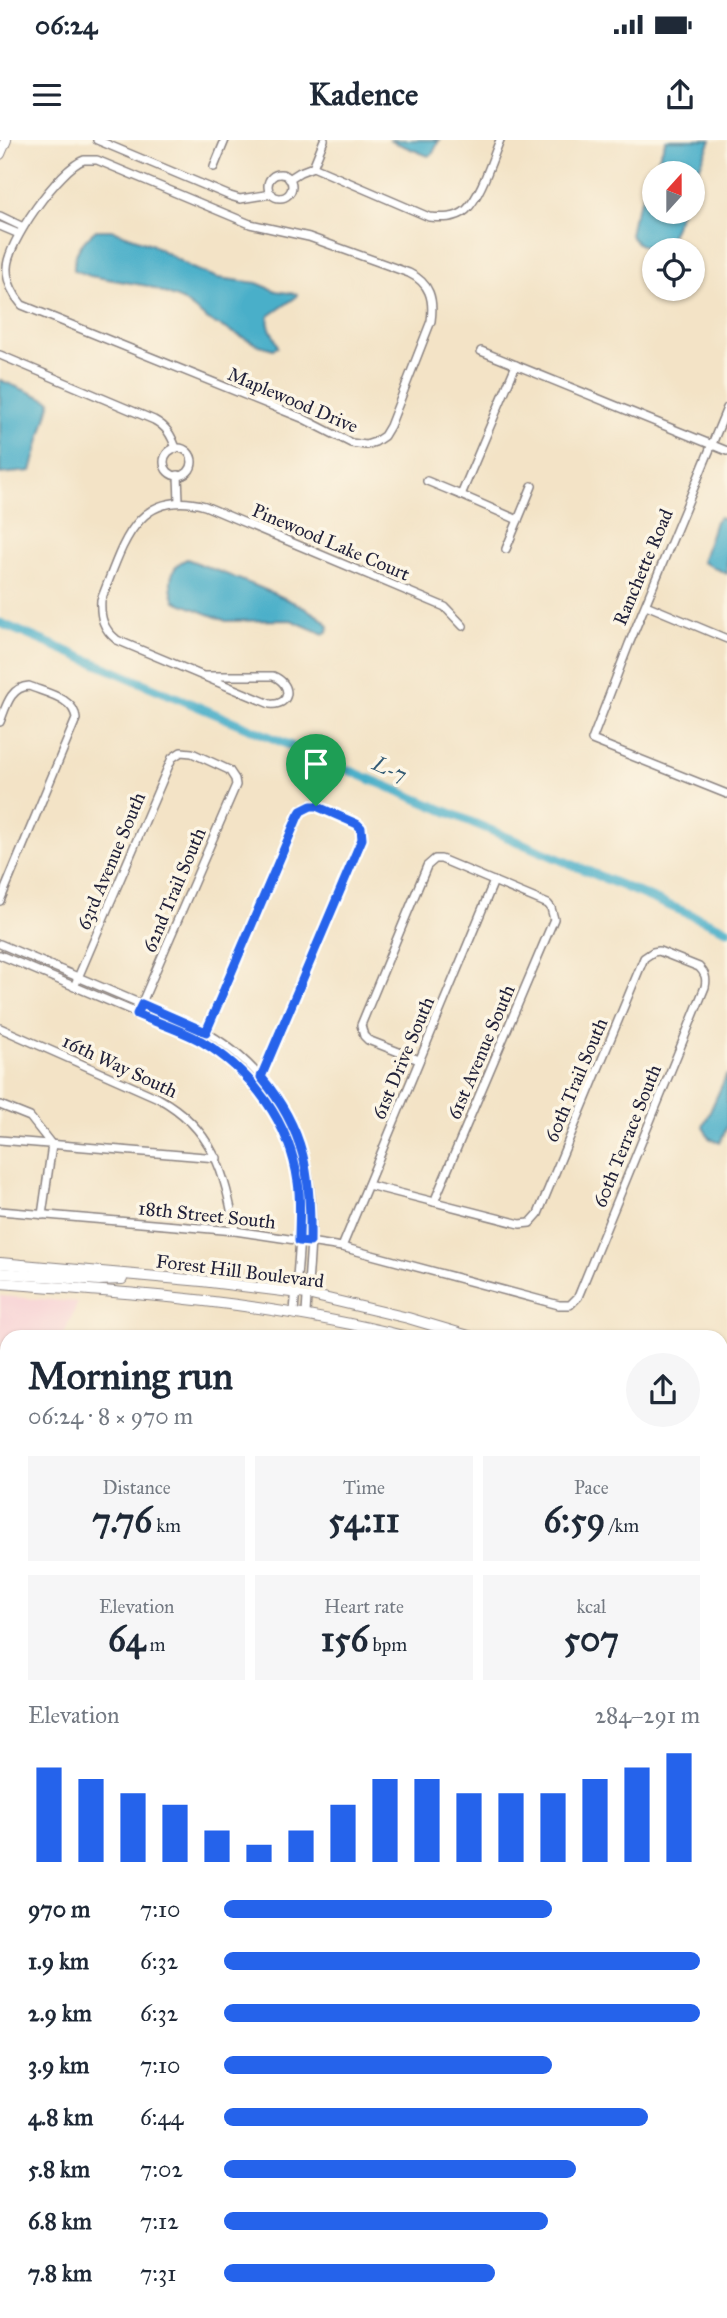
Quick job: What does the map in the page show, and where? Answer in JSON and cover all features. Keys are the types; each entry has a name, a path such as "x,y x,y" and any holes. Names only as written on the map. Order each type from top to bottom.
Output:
{"main road":[{"path":"0,154 6,140"},
{"name":"Forest Hill Boulevard","path":"0,1263 307,1294 448,1330"},
{"path":"0,1273 99,1280 126,1279 132,1275"},
{"name":"Forest Hill Boulevard","path":"0,1283 187,1298 306,1314 376,1330"}],"street":[{"path":"97,140 240,199 272,194 282,198 289,194 292,187 289,179 283,175 271,178 268,187 272,194"},
{"path":"214,167 225,140"},
{"path":"313,167 324,140"},
{"path":"289,179 313,167 429,217 443,219 466,210 475,197 500,140"},
{"name":"Maplewood Drive","path":"84,160 97,160 250,224 309,237 409,273 421,280 429,290 433,308 431,321 388,431 366,445 351,443 302,418 22,305 13,292 6,267 21,230 73,165 84,160"},
{"path":"0,216 21,230"},
{"path":"0,226 21,230"},
{"path":"481,351 727,451"},
{"path":"0,355 164,425 176,448"},
{"path":"461,495 516,365"},
{"name":"Ranchette Road","path":"727,408 592,740 727,794"},
{"path":"176,448 185,450 192,461 187,472 178,475 167,470 164,463 166,454 176,448"},
{"path":"178,475 179,501 153,509 142,516 129,531 101,600 100,610 108,633 117,640 203,676 270,704 277,705 287,693 287,685 283,680 273,676 203,676"},
{"path":"427,481 518,520"},
{"path":"506,550 532,485"},
{"name":"Pinewood Lake Court","path":"179,501 205,506 445,607 463,626"},
{"path":"646,605 727,639"},
{"path":"0,722 11,696 18,688 29,686 66,701 74,708 76,719 0,901"},
{"name":"63rd Avenue South","path":"74,987 172,758 181,752 192,753 229,770 235,779"},
{"name":"62nd Trail South","path":"137,1014 234,790 235,779"},
{"path":"202,1042 298,816 306,807 316,806 353,821 361,828 362,839 256,1088"},
{"path":"419,1060 368,1040 362,1031 362,1020 426,866 435,859 446,860 494,881"},
{"name":"61st Avenue South","path":"434,1202 553,924 554,913 548,904 494,881"},
{"name":"61st Drive South","path":"342,1247 494,881"},
{"path":"0,944 206,1032 244,1059 261,1077 290,1121 302,1151 311,1194 306,1314"},
{"name":"60th Trail South","path":"434,1202 520,1224 530,1223 538,1214 644,958 653,952 664,952 699,967 705,976"},
{"path":"0,956 202,1042 237,1067 256,1088 281,1126 291,1154 300,1195 294,1312"},
{"name":"60th Terrace South","path":"570,1305 578,1297 705,987 705,976"},
{"name":"16th Way South","path":"0,1028 163,1100 191,1122 217,1158 228,1192 234,1231"},
{"path":"0,1105 30,1117 52,1145 42,1215"},
{"path":"0,1140 217,1158"},
{"path":"291,1154 302,1151"},
{"path":"368,1185 434,1202"},
{"name":"18th Street South","path":"0,1211 234,1231 342,1247 559,1306 570,1305"}],"shaded area":[{"path":"0,1296 78,1302 66,1330 0,1330"}],"water":[{"path":"389,140 439,140 433,153 428,156"},
{"path":"666,140 711,140 702,161 657,161"},
{"path":"642,197 642,224 676,224 670,238 642,238 642,245 630,235"},
{"path":"96,230 112,230 151,244 192,268 218,278 257,283 276,291 297,294 269,316 269,325 278,347 273,349 256,344 208,320 182,300 148,286 90,276 74,270 80,247"},
{"path":"0,380 51,401 31,471 0,474"},
{"path":"720,517 727,520 727,574 702,562 715,521"},
{"path":"187,559 285,598 319,617 329,626 328,631 323,634 291,620 226,621 175,601 171,589 173,571"},
{"path":"727,1074 727,1126 720,1143 709,1138 703,1127"}],"waterway":[{"name":"L-7","path":"0,623 727,930"}],"route":[{"path":"316,806 353,821 361,828 362,839 261,1077 290,1121 304,1157 311,1194 310,1242 299,1241 300,1195 286,1139 270,1107 256,1088 237,1067 194,1037 137,1014 142,1004 206,1032 298,816 306,807 316,806"}]}
